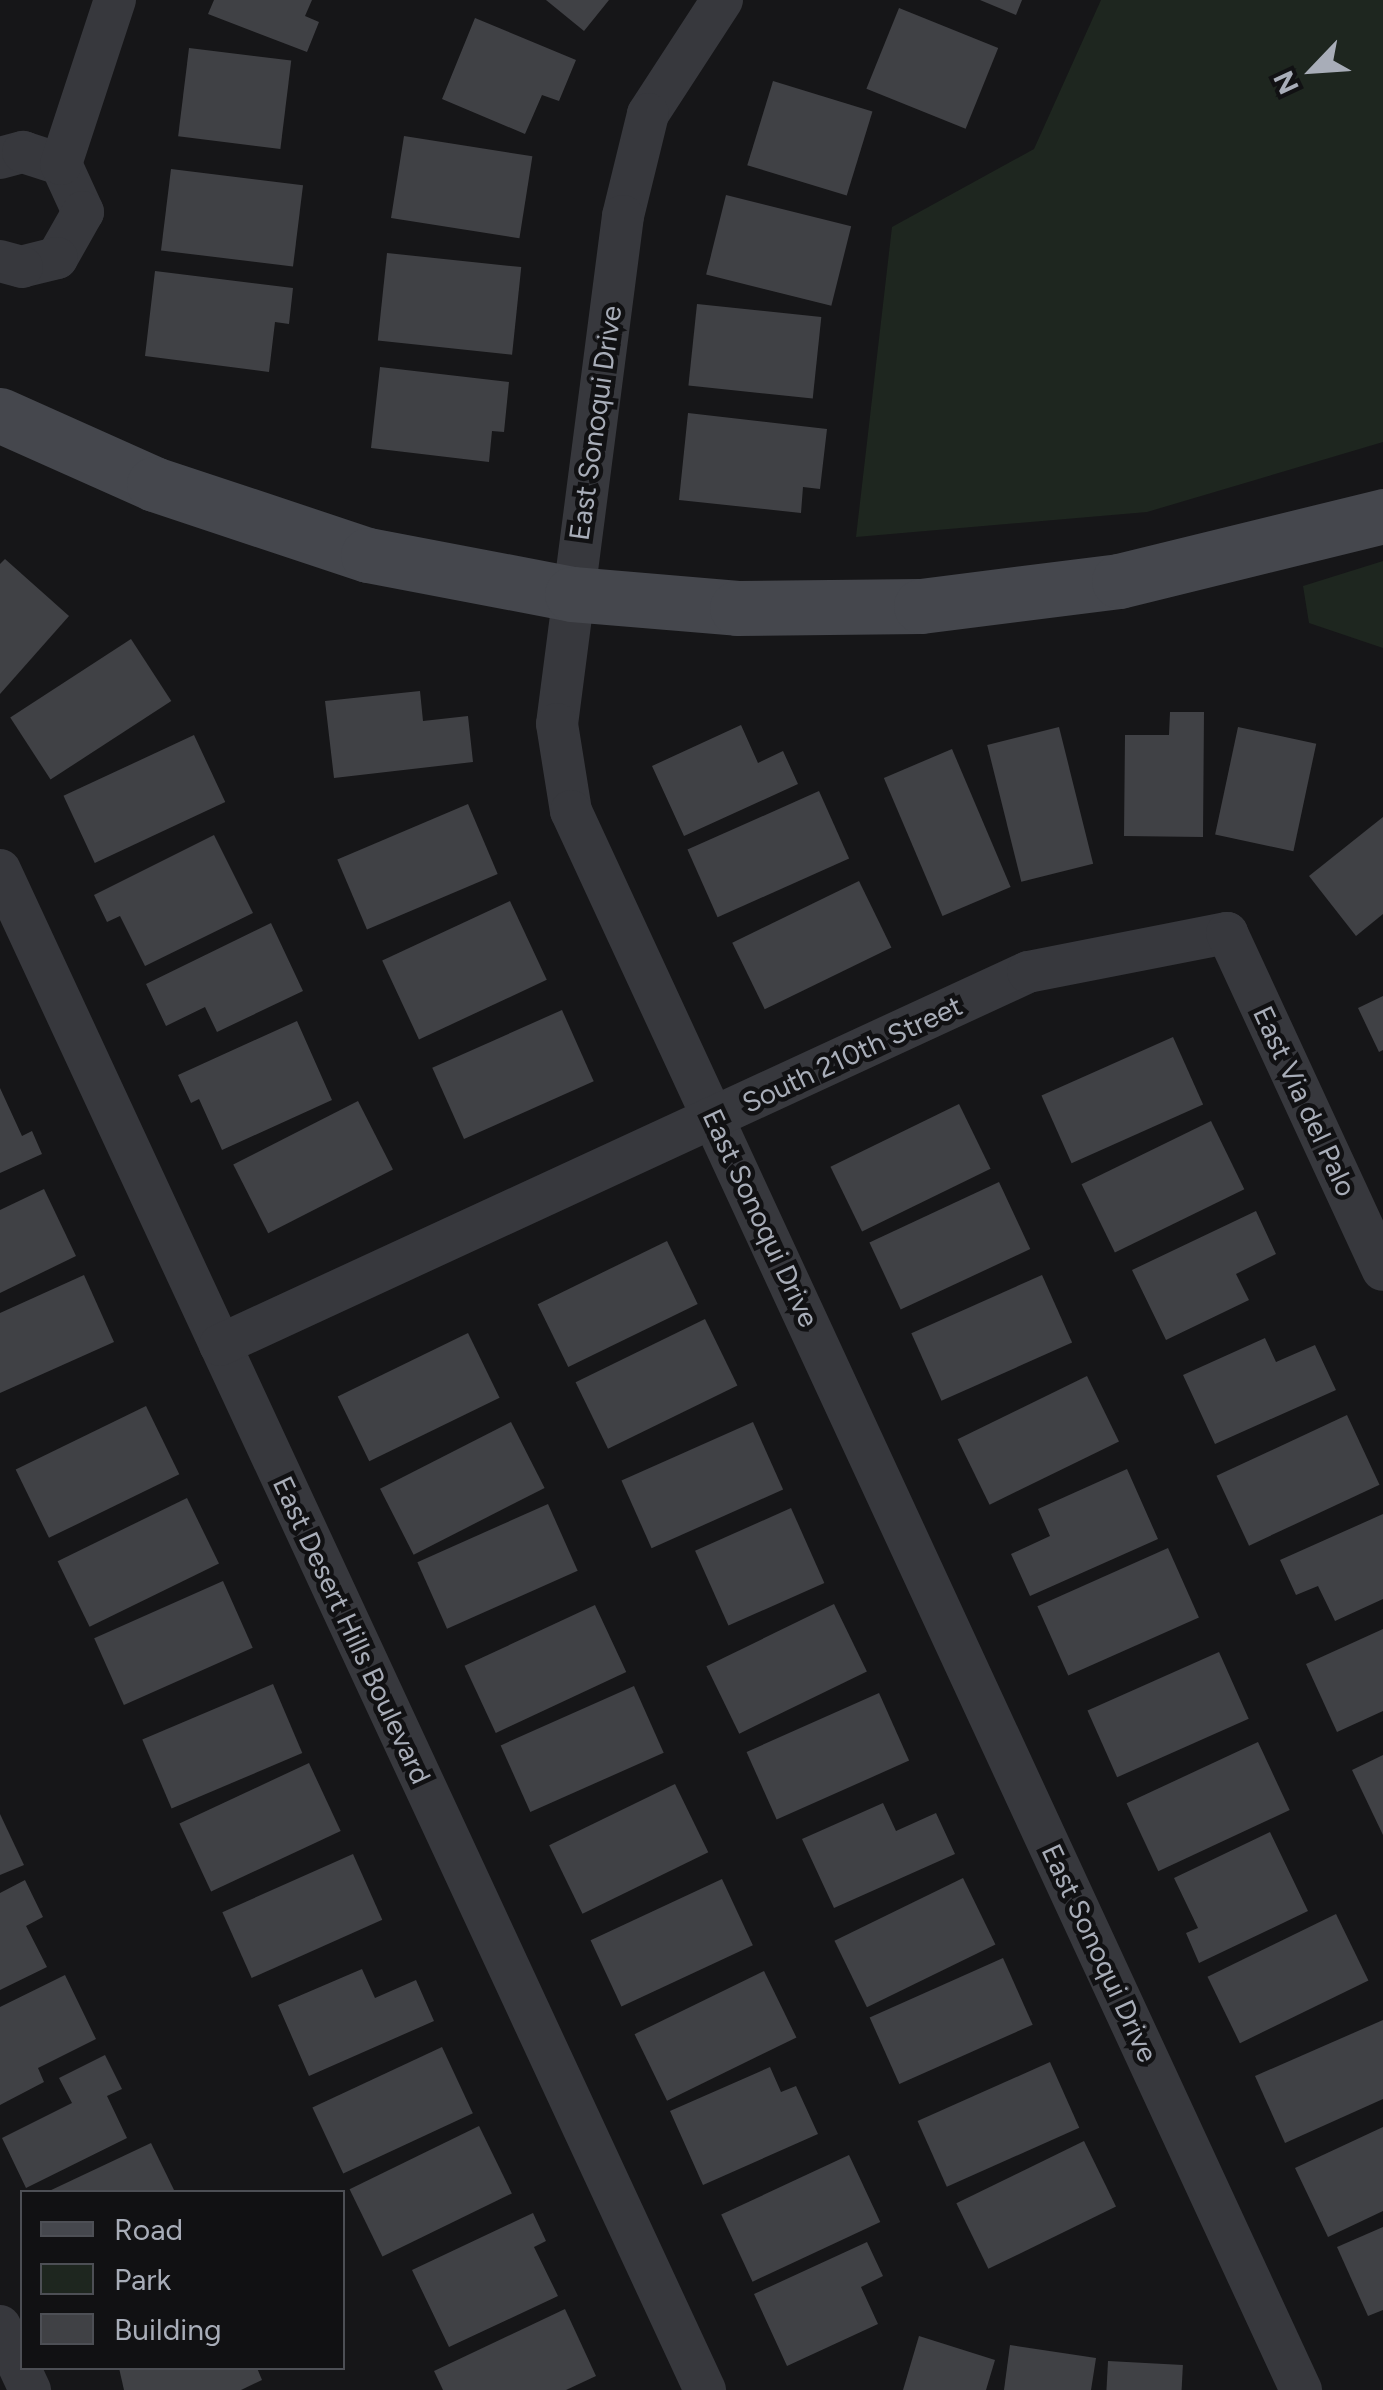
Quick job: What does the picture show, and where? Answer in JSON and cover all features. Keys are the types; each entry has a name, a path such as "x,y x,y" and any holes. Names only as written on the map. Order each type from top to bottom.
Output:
{"street":[{"path":"60,164 115,0"},
{"name":"East Sonoqui Drive","path":"722,0 648,114 624,216 557,724 571,811 1301,2390"},
{"path":"0,158 22,152 60,164 81,194 71,246 40,266 0,261"},
{"path":"0,415 154,484 368,555 572,594 737,608 922,606 1118,581 1383,516"},
{"name":"East Desert Hills Boulevard","path":"0,870 705,2390"},
{"name":"South 210th Street","path":"220,1344 1028,972 1227,933"},
{"name":"East Via del Palo","path":"1227,933 1383,1270"},
{"path":"0,2326 20,2369"}],"green space":[{"path":"1101,0 1383,0 1383,442 1147,512 856,537 892,227 1034,149"},
{"path":"1383,561 1383,648 1309,623 1303,586"}],"building":[{"path":"214,0 312,0 305,16 319,22 307,52 208,14"},
{"path":"546,0 609,0 584,31"},
{"path":"980,0 1022,0 1016,15"},
{"path":"899,8 998,48 966,129 866,89"},
{"path":"475,18 576,60 559,101 542,95 525,134 442,99"},
{"path":"189,48 291,61 280,149 178,136"},
{"path":"773,81 872,111 847,196 747,165"},
{"path":"404,136 532,156 519,238 391,218"},
{"path":"171,169 303,185 293,267 161,250"},
{"path":"726,195 851,226 831,306 706,275"},
{"path":"387,253 521,267 512,355 378,341"},
{"path":"155,271 293,288 289,324 275,322 269,372 145,356"},
{"path":"697,304 821,317 813,399 688,386"},
{"path":"380,367 509,382 504,432 492,431 489,462 371,448"},
{"path":"688,413 827,429 820,489 803,487 801,513 679,500"},
{"path":"5,559 69,616 0,694 0,564"},
{"path":"131,639 171,701 51,779 10,717"},
{"path":"420,691 423,721 468,716 473,762 334,778 325,701"},
{"path":"1170,712 1204,712 1203,837 1124,836 1125,735 1169,735"},
{"path":"741,725 758,763 783,751 798,784 684,836 652,766"},
{"path":"1059,727 1093,864 1021,882 987,745"},
{"path":"1238,727 1316,744 1293,851 1215,835"},
{"path":"194,735 225,802 95,863 63,796"},
{"path":"952,749 1011,887 942,916 884,778"},
{"path":"819,791 849,859 718,917 687,850"},
{"path":"468,804 498,874 367,929 337,859"},
{"path":"1383,817 1383,914 1356,936 1309,876"},
{"path":"214,835 253,913 145,966 120,916 107,922 94,895"},
{"path":"859,881 891,948 765,1009 732,943"},
{"path":"510,901 547,980 419,1039 382,961"},
{"path":"271,923 303,991 217,1032 205,1007 166,1026 146,984"},
{"path":"1383,996 1383,1050 1379,1052 1358,1008"},
{"path":"562,1010 594,1081 464,1139 432,1068"},
{"path":"297,1021 332,1100 222,1150 199,1099 191,1103 178,1075"},
{"path":"1173,1037 1203,1105 1072,1163 1041,1096"},
{"path":"0,1088 22,1136 32,1131 42,1154 0,1173"},
{"path":"358,1101 393,1170 268,1233 233,1165"},
{"path":"959,1104 991,1169 862,1231 830,1167"},
{"path":"1211,1121 1244,1189 1115,1252 1082,1184"},
{"path":"999,1182 1030,1249 901,1310 869,1242"},
{"path":"44,1189 76,1256 0,1293 0,1210"},
{"path":"1256,1211 1276,1254 1236,1274 1249,1300 1166,1340 1132,1270"},
{"path":"667,1241 698,1304 568,1367 538,1304"},
{"path":"84,1275 114,1342 0,1393 0,1313"},
{"path":"1042,1275 1072,1343 941,1401 911,1333"},
{"path":"705,1319 737,1386 608,1449 576,1382"},
{"path":"468,1333 500,1398 369,1461 338,1397"},
{"path":"1265,1338 1276,1362 1315,1345 1336,1390 1215,1444 1183,1375"},
{"path":"1087,1376 1119,1442 990,1505 958,1439"},
{"path":"146,1406 179,1474 49,1538 16,1470"},
{"path":"1347,1415 1380,1485 1249,1546 1216,1476"},
{"path":"511,1422 545,1488 414,1555 380,1489"},
{"path":"753,1422 783,1490 652,1548 621,1481"},
{"path":"1127,1469 1158,1539 1030,1596 1011,1554 1050,1536 1038,1509"},
{"path":"187,1498 219,1564 90,1627 58,1561"},
{"path":"548,1504 578,1571 447,1629 417,1562"},
{"path":"791,1508 824,1583 728,1626 695,1551"},
{"path":"1383,1514 1383,1599 1335,1621 1318,1586 1296,1595 1280,1560"},
{"path":"1168,1548 1199,1617 1068,1676 1037,1606"},
{"path":"223,1581 253,1648 124,1705 94,1638"},
{"path":"834,1604 867,1671 739,1734 706,1666"},
{"path":"595,1605 626,1672 496,1733 464,1666"},
{"path":"1383,1629 1383,1711 1337,1732 1306,1664"},
{"path":"1219,1652 1249,1719 1117,1777 1087,1711"},
{"path":"273,1684 302,1753 172,1809 142,1739"},
{"path":"634,1686 664,1753 530,1812 501,1745"},
{"path":"879,1693 909,1761 777,1820 747,1752"},
{"path":"1258,1742 1290,1810 1158,1871 1127,1803"},
{"path":"1383,1755 1383,1835 1352,1770"},
{"path":"309,1763 341,1831 211,1891 179,1823"},
{"path":"675,1784 708,1852 582,1914 549,1845"},
{"path":"883,1803 896,1831 936,1813 955,1854 834,1908 802,1839"},
{"path":"0,1814 24,1865 0,1875"},
{"path":"1270,1832 1308,1911 1199,1963 1186,1933 1198,1928 1174,1878"},
{"path":"353,1854 382,1920 252,1978 222,1912"},
{"path":"963,1878 995,1945 867,2007 834,1941"},
{"path":"722,1879 753,1945 621,2006 591,1940"},
{"path":"25,1880 43,1917 26,1926 47,1967 0,1990 0,1893"},
{"path":"1336,1914 1368,1981 1240,2043 1207,1977"},
{"path":"1003,1958 1033,2025 899,2084 870,2017"},
{"path":"362,1969 375,1998 416,1980 434,2021 309,2076 278,2005"},
{"path":"764,1971 796,2038 667,2101 635,2034"},
{"path":"65,1975 96,2039 38,2068 44,2082 0,2105 0,2007"},
{"path":"1383,2020 1383,2099 1285,2143 1255,2076"},
{"path":"442,2047 473,2113 343,2174 312,2107"},
{"path":"105,2055 122,2089 107,2096 127,2138 26,2188 2,2138 72,2103 59,2078"},
{"path":"1050,2062 1079,2128 947,2187 918,2121"},
{"path":"770,2067 781,2092 796,2086 818,2134 703,2185 670,2111"},
{"path":"479,2126 512,2193 382,2257 350,2189"},
{"path":"1383,2127 1383,2211 1328,2237 1295,2168"},
{"path":"1084,2141 1116,2207 988,2269 956,2203"},
{"path":"151,2143 174,2190 51,2190"},
{"path":"849,2155 880,2222 752,2282 721,2215"},
{"path":"533,2213 546,2241 534,2247 558,2296 449,2347 412,2270"},
{"path":"1383,2227 1383,2310 1368,2316 1337,2247"},
{"path":"867,2242 883,2276 861,2287 878,2324 787,2366 754,2294"},
{"path":"565,2309 596,2376 566,2390 443,2390 434,2371"},
{"path":"919,2336 995,2360 986,2390 903,2390"},
{"path":"1010,2345 1096,2358 1091,2390 1004,2390"},
{"path":"1108,2361 1183,2365 1182,2390 1106,2390"},
{"path":"119,2370 258,2370 262,2380 241,2390 124,2390"}]}
